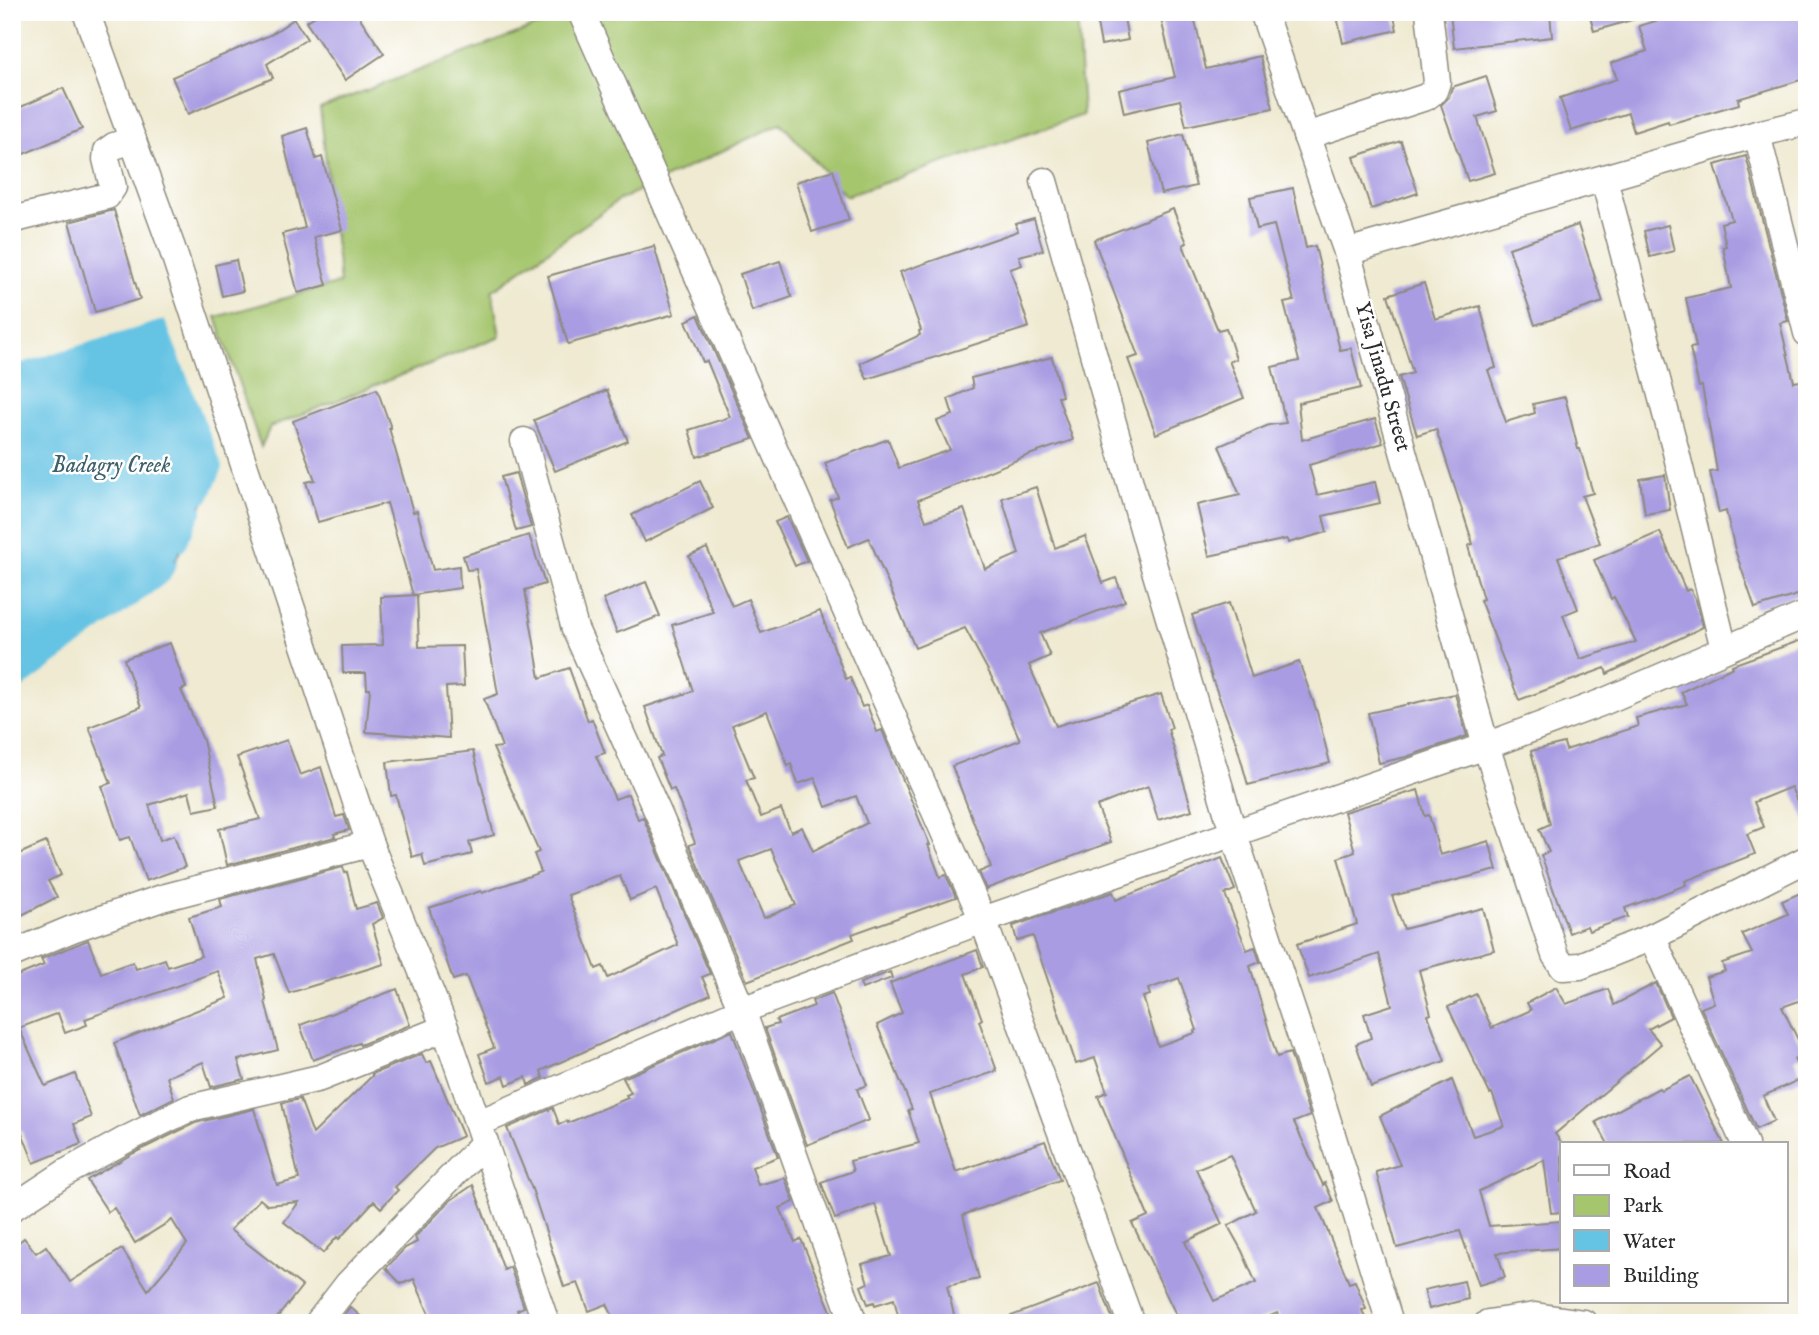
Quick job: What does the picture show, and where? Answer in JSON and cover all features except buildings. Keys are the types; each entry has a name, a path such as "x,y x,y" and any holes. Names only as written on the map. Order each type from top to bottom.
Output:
{"street":[{"path":"86,12 172,248 370,844 445,1028 546,1323"},
{"path":"581,12 984,920 1131,1323"},
{"name":"Yisa Jinadu Street","path":"1263,12 1347,252 1486,746 1555,955 1563,967 1580,966 1652,937"},
{"path":"1306,136 1426,97 1434,90 1437,82 1429,12"},
{"path":"1347,252 1756,134 1807,122"},
{"path":"1756,134 1807,333"},
{"path":"12,220 107,197 113,187 106,159 107,151 133,140"},
{"path":"1604,179 1675,448 1724,649"},
{"path":"1044,181 1234,835 1313,1073 1390,1323"},
{"path":"524,440 575,629 659,815 742,1010 853,1323"},
{"path":"318,1323 348,1284 482,1132 742,1010 984,920 1486,746 1603,702 1807,614"},
{"path":"12,954 72,929 162,898 370,844"},
{"path":"1744,1142 1652,937 1807,859"},
{"path":"12,1208 65,1173 190,1108 320,1078 445,1028"},
{"path":"1488,1323 1535,1316 1584,1323"}],"green space":[{"path":"573,12 1077,12 1083,115 846,196 781,123 619,200 492,291 500,336 270,427 261,447 216,317 340,283 320,108"}],"water":[{"name":"Badagry Creek","path":"163,323 220,468 167,578 12,692 12,369"}],"waterway":[{"path":"12,369 163,323 220,468 205,500"},
{"path":"182,548 200,510"},
{"path":"12,692 167,578 174,564"}]}
